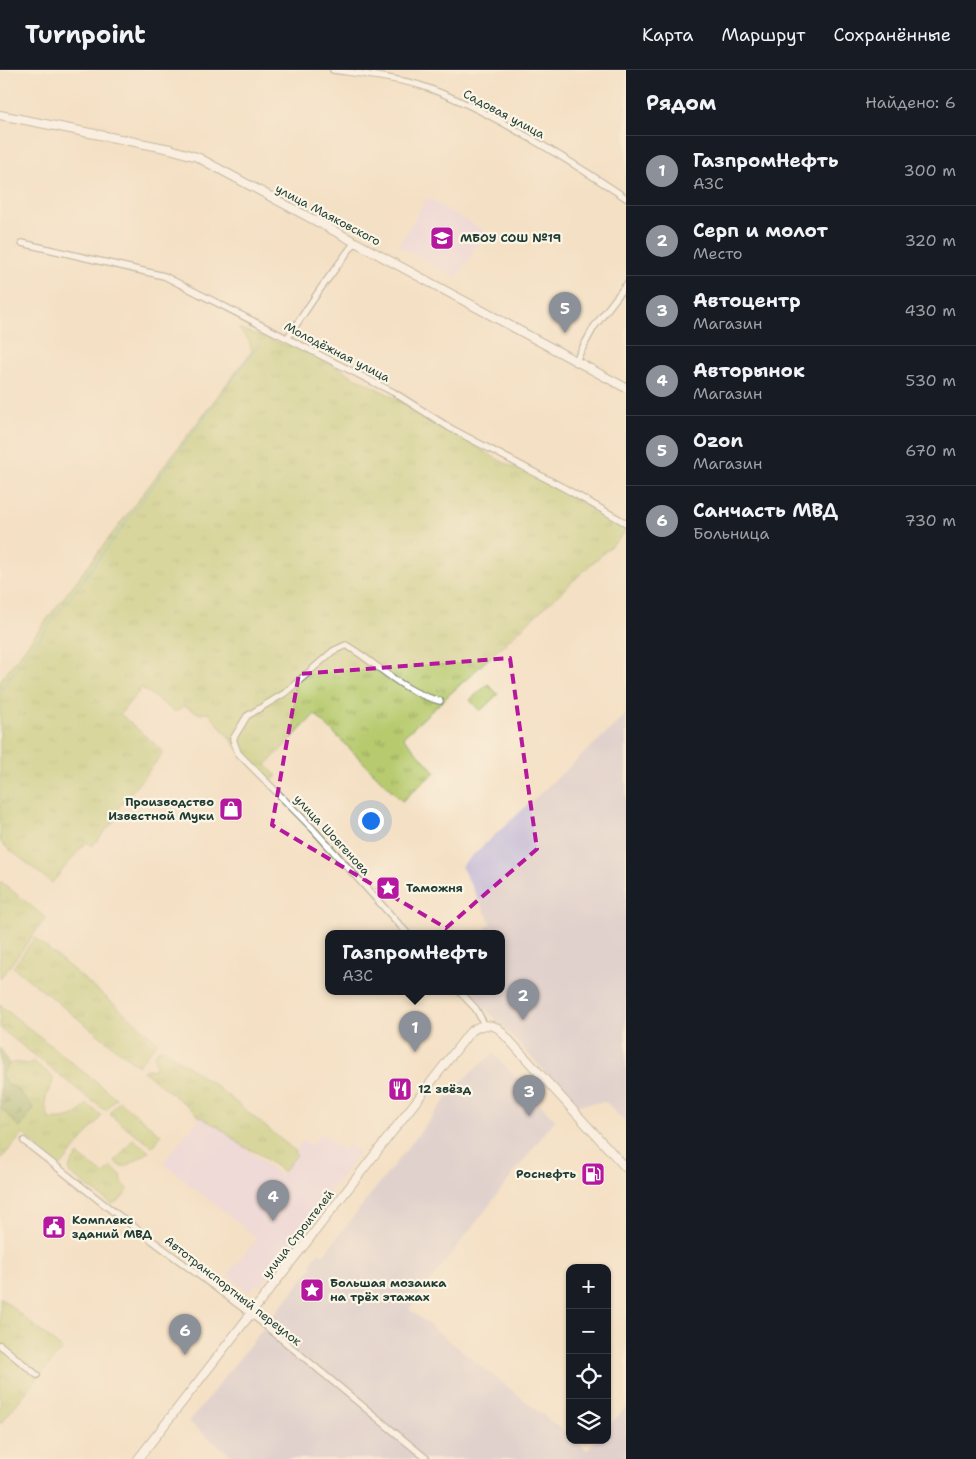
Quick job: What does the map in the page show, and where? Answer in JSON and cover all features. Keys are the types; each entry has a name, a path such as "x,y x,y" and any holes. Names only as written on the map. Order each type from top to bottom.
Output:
{"street":[{"name":"Садовая улица","path":"333,70 392,78 459,100 537,142 594,176 626,198"},
{"name":"улица Маяковского","path":"0,115 170,149 197,157 626,388"},
{"path":"288,338 321,288 355,242"},
{"name":"Молодёжная улица","path":"22,243 164,276 393,392 450,428 564,488 626,524"},
{"path":"575,362 594,327 626,284"},
{"name":"улица Шовгенова","path":"404,930 312,829 238,753 233,739 247,716 285,693 333,650 346,645 370,660 382,672 399,684 440,701"},
{"path":"463,995 476,1009 481,1025 490,1024 498,1028 626,1168"},
{"name":"улица Строителей","path":"138,1459 470,1032 481,1025"},
{"name":"Автотранспортный переулок","path":"24,1141 114,1212 251,1314 427,1459"},
{"path":"0,1345 37,1375"}],"highlighted area":[{"path":"510,658 537,849 446,928 272,825 299,674"}],"shaded area":[{"name":"МБОУ СОШ №19","path":"427,198 485,231 457,279 399,246"},
{"path":"626,715 626,1123 606,1102 576,1105 473,995 505,995 505,930 484,930 491,923 461,866"},
{"path":"493,1053 555,1120 409,1309 566,1433 566,1444 580,1444 587,1450 592,1444 611,1444 611,1424 626,1407 626,1459 235,1459 189,1422 313,1266 310,1263 319,1252 323,1255 459,1083"},
{"path":"201,1116 280,1175 297,1155 294,1152 304,1140 311,1146 321,1133 343,1150 348,1143 360,1153 322,1201 325,1204 260,1287 256,1283 249,1292 228,1275 257,1238 163,1163"}],"green space":[{"path":"238,328 285,345 297,347 399,400 495,458 561,491 626,527 626,530 620,538 403,737 435,772 402,801 315,714 266,765 277,776 271,782 238,749 209,713 200,714 184,706 175,712 142,688 120,714 164,752 112,816 115,820 92,846 86,842 52,883 0,842 0,681 252,351 249,341"},
{"path":"488,684 498,694 480,711 470,700"},
{"path":"0,881 46,918 0,979"},
{"path":"35,938 157,1042 138,1066 13,967"},
{"path":"0,1005 116,1098 106,1110 0,1028"},
{"path":"0,1048 9,1064 1,1076 8,1084 16,1088 34,1108 20,1128 0,1107"},
{"path":"163,1049 216,1086 295,1151 294,1153 297,1155 283,1172 258,1153 244,1147 218,1127 197,1115 143,1071 153,1070 156,1066 154,1056 158,1050"},
{"path":"33,1061 53,1077 53,1083 45,1100 49,1119 71,1117 87,1104 101,1115 60,1167 23,1134 0,1160 0,1108 22,1126 16,1088 8,1084 1,1076 9,1064 15,1062 28,1064"},
{"path":"119,1101 161,1135 153,1147 111,1116 111,1111"},
{"path":"133,1139 149,1152 127,1166 120,1166 115,1162"},
{"path":"78,1155 104,1175 111,1167 121,1175 122,1182 128,1189 119,1200 112,1204 69,1173 70,1165"},
{"path":"0,1297 62,1349 0,1424"}],"waterway":[{"path":"0,691 260,343"}],"place":[{"name":"МБОУ СОШ №19","path":"442,238"},
{"name":"Ozon","path":"565,333"},
{"name":"Производство Известной Муки","path":"231,809"},
{"name":"Таможня","path":"388,888"},
{"name":"Серп и молот","path":"523,1020"},
{"name":"ГазпромНефть","path":"415,1052"},
{"name":"12 звёзд","path":"400,1089"},
{"name":"Автоцентр","path":"529,1116"},
{"name":"Роснефть","path":"593,1174"},
{"name":"Авторынок","path":"273,1221"},
{"name":"Комплекс зданий МВД","path":"54,1227"},
{"name":"Большая мозаика на трёх этажах","path":"312,1290"},
{"name":"Санчасть МВД","path":"185,1355"}]}
